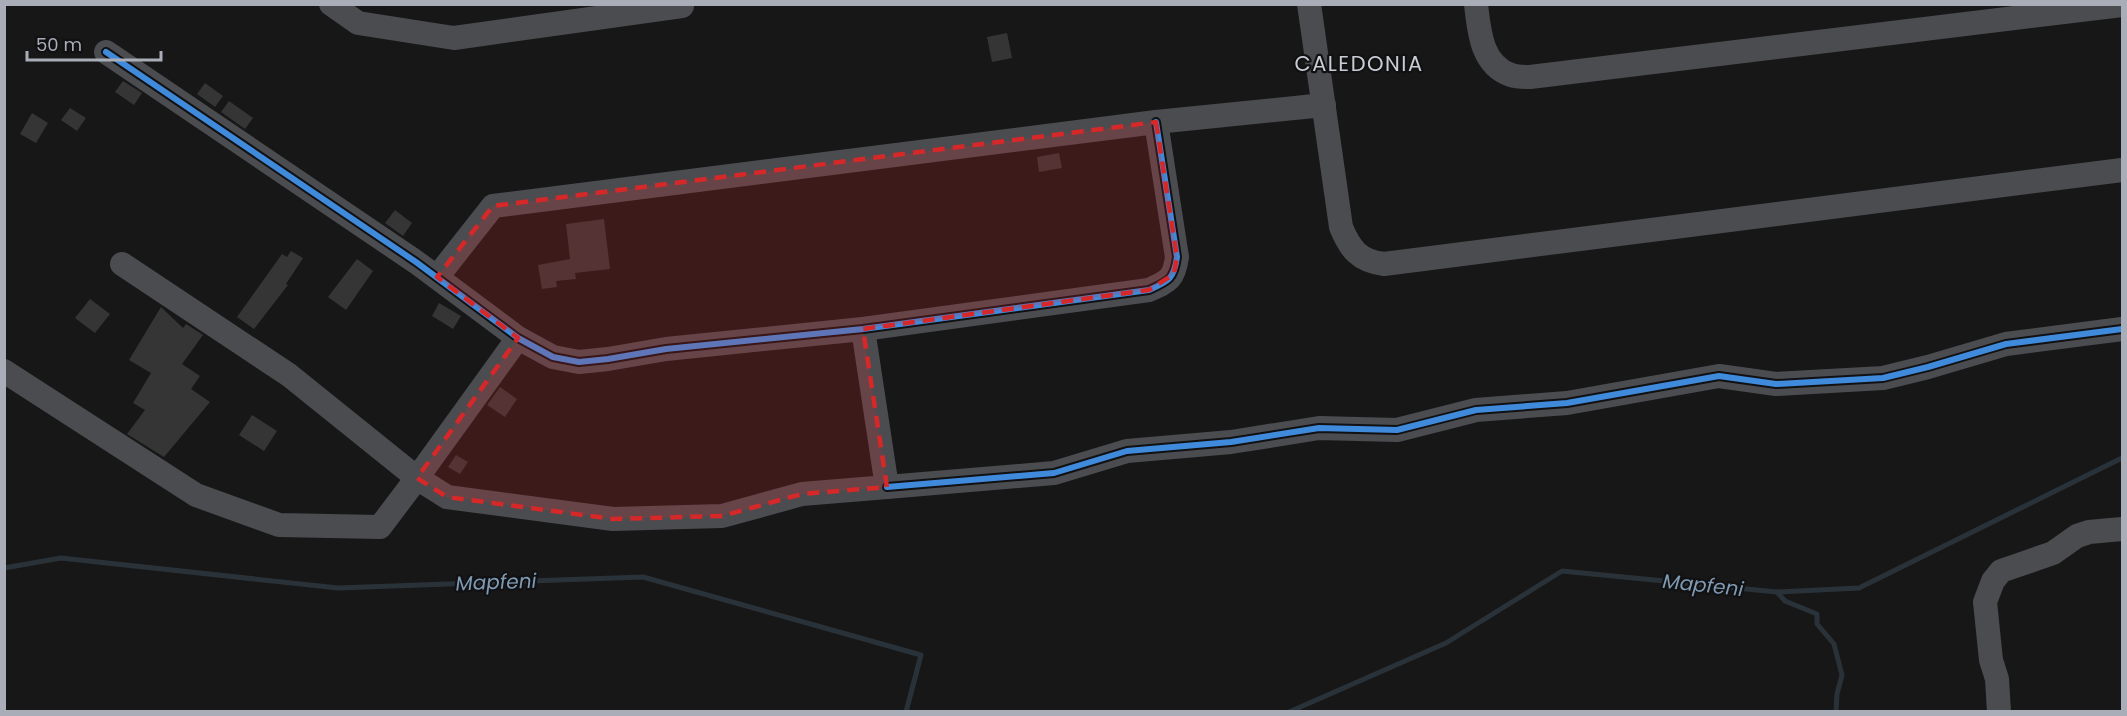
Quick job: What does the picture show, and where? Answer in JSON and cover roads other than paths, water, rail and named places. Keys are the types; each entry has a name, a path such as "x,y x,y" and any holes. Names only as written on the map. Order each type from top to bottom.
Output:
{"street":[{"path":"331,4 358,23 454,38 685,5"},
{"path":"1309,4 1341,227 1347,242 1363,258 1371,262 1384,264 2122,170"},
{"path":"1476,4 1480,34 1486,54 1496,66 1509,75 1530,77 2122,5"},
{"path":"106,52 437,277 518,338 553,357 579,362 666,349 863,329 1149,290 1165,283 1174,274 1177,257 1156,122"},
{"path":"437,277 493,206 1156,122 1324,105"},
{"path":"122,264 289,375 417,478 447,496 613,519 722,516 802,494 1054,473 1127,451 1231,442 1319,428 1397,430 1476,410 1567,403 1719,376 1776,384 1883,378 2006,344 2122,329"},
{"path":"863,329 887,486"},
{"path":"4,371 196,495 279,525 380,527 518,338"},
{"path":"1999,711 1997,679 1991,660 1985,602 1993,581 2001,571 2053,553 2083,534 2122,528"}],"waterway":[{"name":"Mapfeni","path":"1289,712 1446,643 1562,571 1777,592 1859,588 2122,458"},
{"name":"Mapfeni","path":"4,568 61,558 338,588 643,577 921,655 906,712"},
{"path":"1777,592 1785,601 1817,614 1817,624 1834,644 1842,675 1837,694 1836,712"}],"district":[{"name":"CALEDONIA","path":"1359,64"}]}
